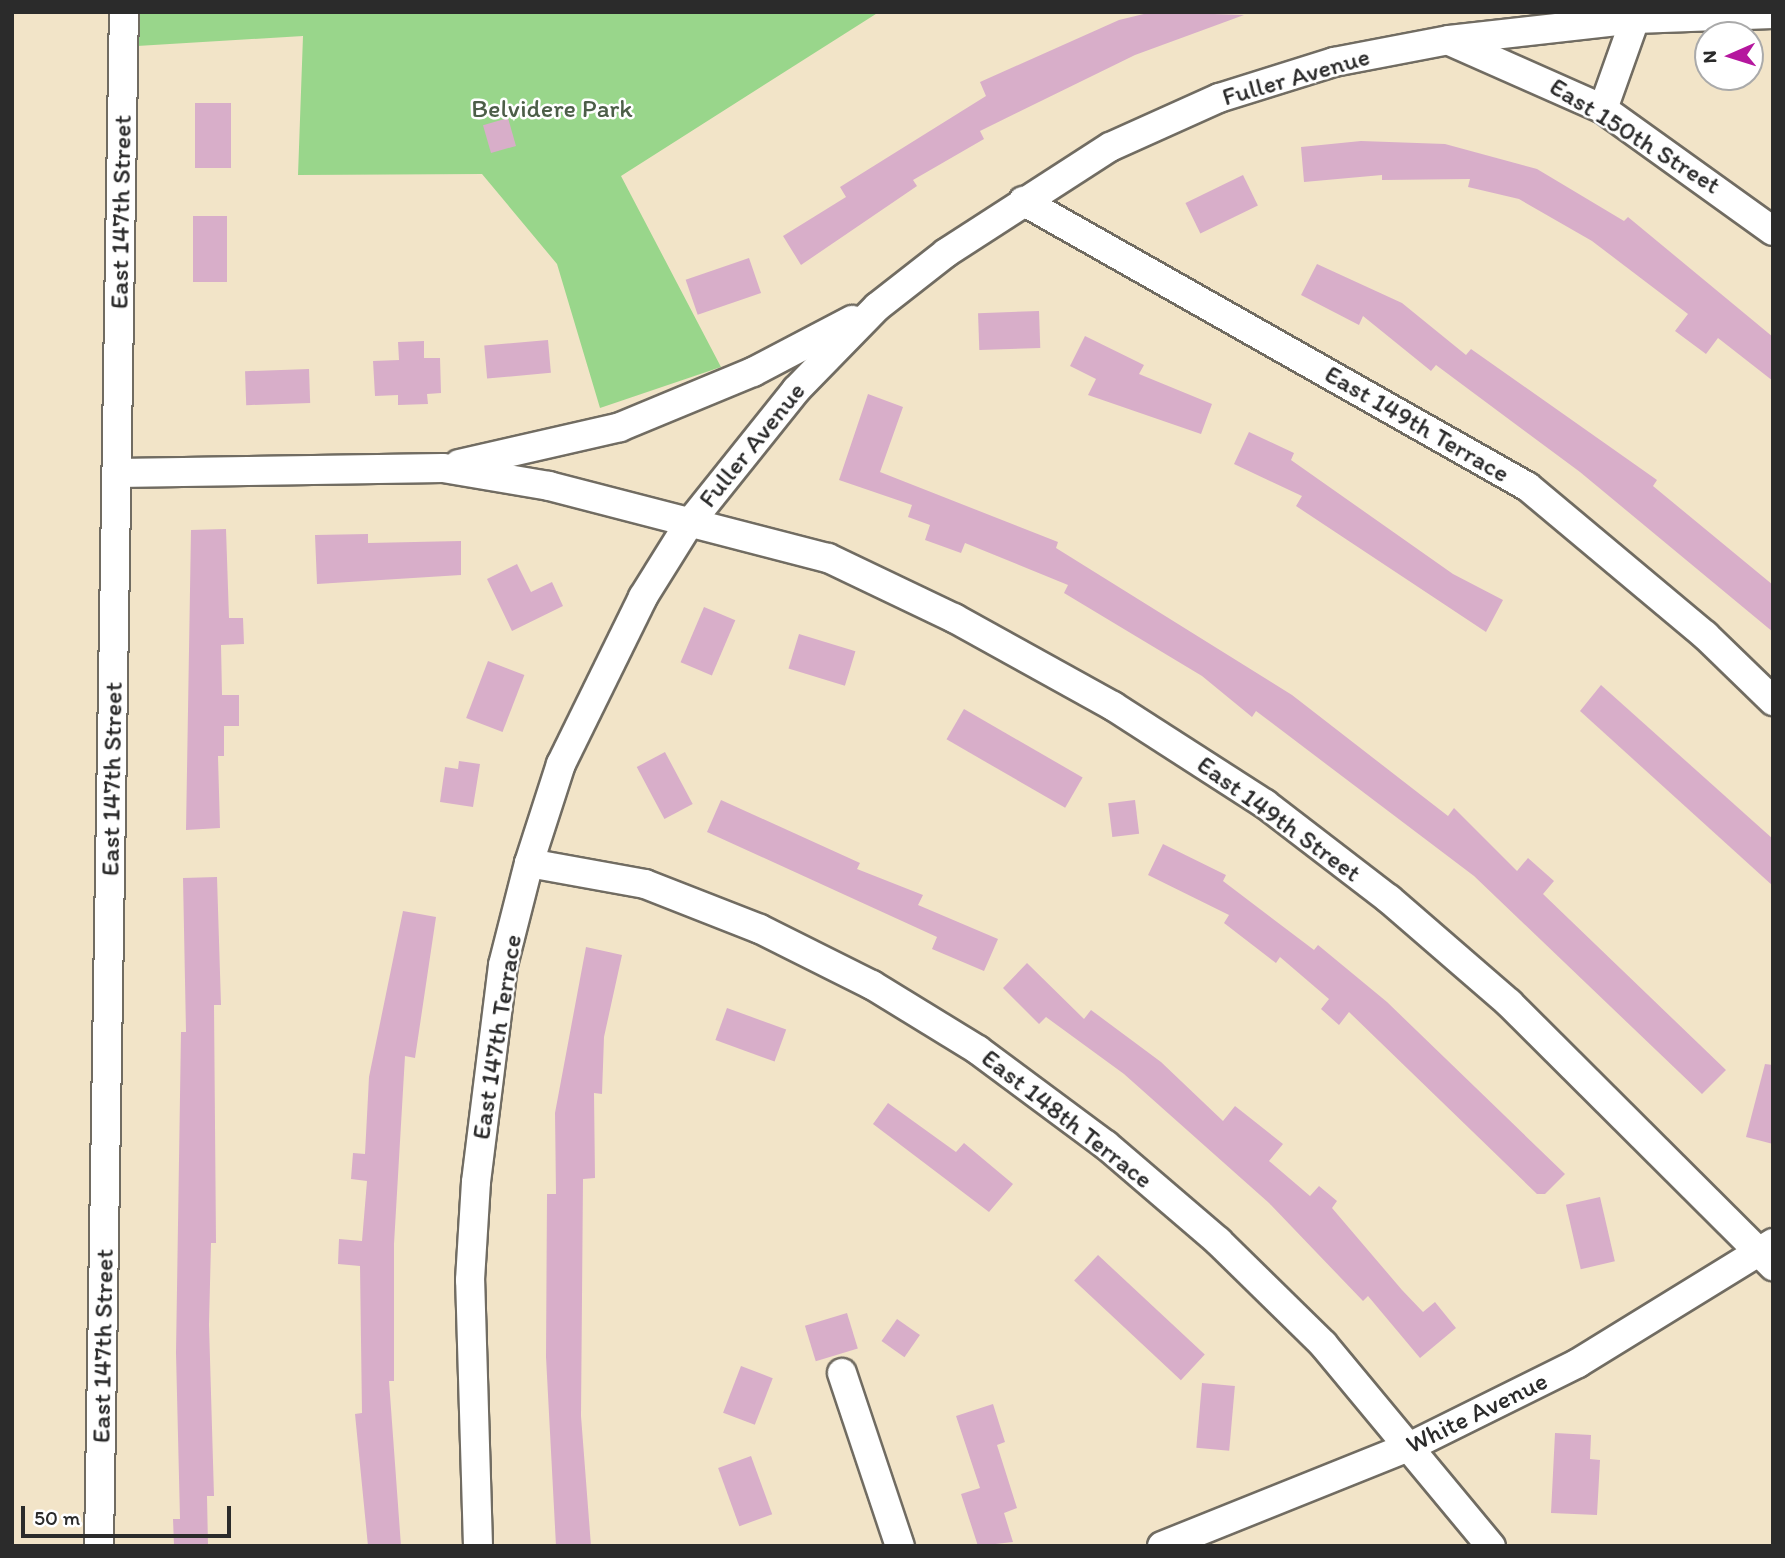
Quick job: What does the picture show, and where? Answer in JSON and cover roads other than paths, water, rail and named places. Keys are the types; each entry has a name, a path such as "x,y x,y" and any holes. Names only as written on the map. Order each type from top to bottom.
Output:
{"street":[{"name":"East 147th Street","path":"99,1546 124,12"},
{"name":"Fuller Avenue","path":"443,468 620,428 752,372 877,307 1023,201 1110,146 1219,97 1334,62 1449,40 1635,19 1773,14"},
{"path":"1603,109 1635,19"},
{"name":"East 150th Street","path":"1449,40 1603,109 1773,231"},
{"name":"East 149th Terrace","path":"1023,201 1528,487 1705,635 1773,701"},
{"name":"Fuller Avenue","path":"118,473 443,468 549,486 688,525 796,390 877,307"},
{"name":"East 147th Terrace","path":"478,1546 470,1280 476,1182 503,965 529,863 582,715 688,525"},
{"name":"East 149th Street","path":"688,525 828,558 954,618 1113,706 1265,804 1509,1003 1769,1253"},
{"name":"East 148th Terrace","path":"529,863 645,884 760,929 872,985 978,1050 1106,1145 1218,1241 1413,1445 1491,1546"},
{"name":"White Avenue","path":"1162,1546 1413,1445 1578,1363 1769,1253"},
{"path":"842,1373 900,1546"}],"park label":[{"name":"Belvidere Park","path":"552,109"}]}
